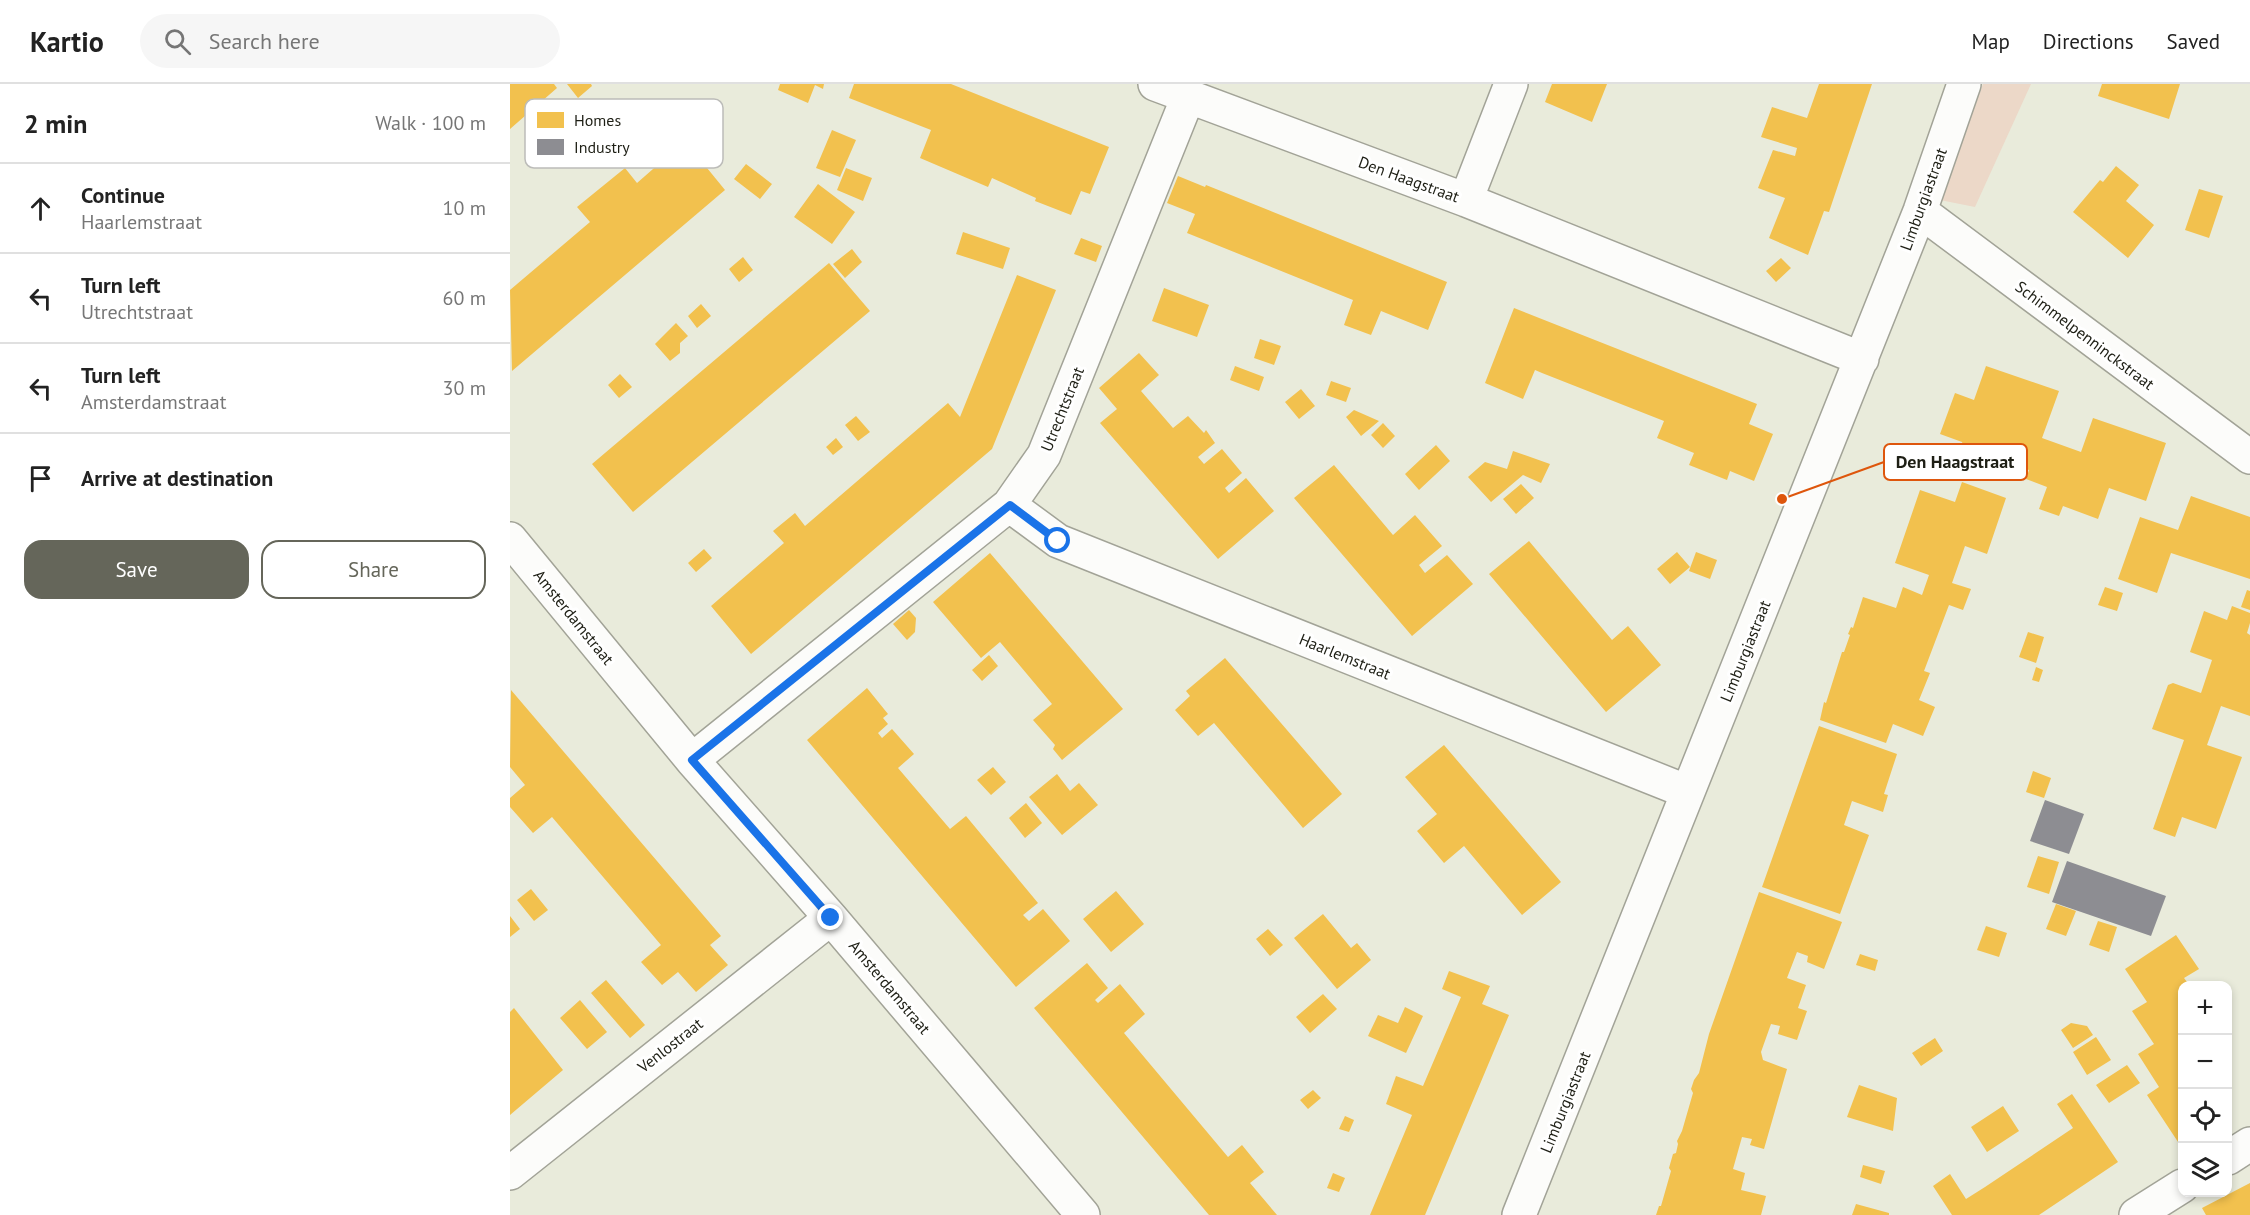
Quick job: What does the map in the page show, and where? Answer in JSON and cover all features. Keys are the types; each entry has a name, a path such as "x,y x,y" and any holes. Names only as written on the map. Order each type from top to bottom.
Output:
{"street":[{"name":"Den Haagstraat","path":"1155,84 1466,200 1862,359"},
{"path":"1466,200 1510,84"},
{"name":"Limburgiastraat","path":"1520,1215 1862,359 1920,211 1964,84"},
{"name":"Utrechtstraat","path":"692,760 1010,505 1044,455 1188,97"},
{"name":"Schimmelpenninckstraat","path":"1920,211 2250,457"},
{"name":"Haarlemstraat","path":"1010,505 1058,541 1688,792"},
{"name":"Amsterdamstraat","path":"510,539 692,760 831,918 1083,1215"},
{"name":"Venlostraat","path":"510,1173 831,918"},
{"path":"2232,1155 2250,1143"},
{"path":"2136,1215 2178,1189"}],"shaded area":[{"path":"1983,84 2031,84 1975,207 1940,200"}],"building: Homes":[{"path":"510,84 554,84 557,88 544,99 525,99 525,116 510,129"},
{"path":"567,84 591,84 592,86 578,98"},
{"path":"780,84 824,84 823,89 815,85 808,103 778,90"},
{"path":"854,84 951,84 1109,147 1090,194 1081,191 1071,215 1035,201 1036,198 992,178 988,187 920,158 931,130 849,98"},
{"path":"1552,84 1607,84 1592,122 1545,102"},
{"path":"1819,84 1872,84 1829,212 1824,211 1808,255 1769,238 1785,198 1758,188 1773,150 1795,156 1797,148 1761,137 1772,107 1807,118"},
{"path":"2102,84 2180,84 2169,119 2098,96"},
{"path":"832,130 856,140 840,177 816,168"},
{"path":"746,164 772,184 760,199 734,179"},
{"path":"2116,166 2139,185 2126,201 2154,225 2128,258 2073,212 2100,180 2103,182"},
{"path":"625,168 637,183 654,168 707,168 725,190 512,371 510,290 590,222 577,207"},
{"path":"846,168 872,178 863,201 837,190"},
{"path":"1178,176 1205,187 1206,185 1447,282 1428,330 1381,311 1371,335 1344,325 1353,300 1187,233 1195,214 1167,203"},
{"path":"818,184 855,212 832,244 794,217"},
{"path":"2199,189 2223,196 2209,238 2185,230"},
{"path":"963,232 1010,248 1003,269 956,254"},
{"path":"1081,238 1102,246 1096,262 1074,254"},
{"path":"852,249 862,262 845,278 833,264"},
{"path":"743,257 753,270 739,282 729,269"},
{"path":"1781,258 1791,268 1776,282 1766,271"},
{"path":"829,263 870,311 633,512 592,464"},
{"path":"1017,275 1056,290 992,449 751,654 711,606 784,543 773,531 795,513 805,526 948,403 960,417"},
{"path":"1164,288 1209,305 1197,337 1152,321"},
{"path":"701,304 711,316 697,328 688,316"},
{"path":"1514,308 1757,404 1749,424 1773,434 1754,481 1730,471 1727,480 1689,465 1694,453 1657,438 1664,421 1535,370 1523,399 1485,383"},
{"path":"676,323 688,336 680,343 680,353 670,361 655,344"},
{"path":"1260,339 1281,346 1274,365 1254,358"},
{"path":"1139,353 1159,375 1141,391 1173,428 1188,416 1204,433 1206,430 1215,443 1198,457 1204,464 1222,449 1242,473 1225,488 1229,493 1246,478 1274,511 1218,559 1100,423 1117,409 1099,388"},
{"path":"1235,366 1264,377 1259,391 1230,380"},
{"path":"1986,366 2059,391 2042,438 2081,452 2093,418 2166,443 2146,501 2109,488 2098,519 2063,506 2059,516 2039,509 2047,487 2026,479 2029,470 1994,457 1996,453 1992,453 1990,459 1965,451 1962,442 1940,434 1955,393 1974,400"},
{"path":"620,374 632,387 619,398 608,385"},
{"path":"1331,381 1351,388 1346,402 1326,395"},
{"path":"1301,389 1315,406 1299,419 1285,402"},
{"path":"1354,410 1379,421 1361,436 1346,417"},
{"path":"856,416 870,432 858,441 845,425"},
{"path":"1383,423 1395,436 1383,448 1371,435"},
{"path":"836,438 843,447 833,455 826,447"},
{"path":"1436,445 1450,461 1419,490 1405,474"},
{"path":"1513,451 1550,464 1541,483 1523,475 1491,502 1468,477 1485,462 1507,469"},
{"path":"1334,465 1393,535 1415,515 1442,546 1419,565 1425,573 1447,555 1473,584 1412,636 1294,498"},
{"path":"1962,482 2006,498 1987,554 1965,546 1952,583 1971,589 1963,610 1949,605 1924,671 1930,673 1919,700 1935,707 1923,736 1893,724 1886,743 1820,720 1824,702 1826,703 1842,652 1844,652 1850,635 1848,634 1851,627 1853,628 1863,597 1896,608 1903,587 1922,595 1929,575 1895,563 1920,490 1955,502"},
{"path":"1521,484 1534,498 1516,514 1503,499"},
{"path":"2191,496 2250,517 2250,579 2171,553 2157,593 2118,579 2140,517 2178,530"},
{"path":"1529,541 1612,640 1628,626 1661,665 1606,712 1489,574"},
{"path":"704,549 712,558 696,572 688,563"},
{"path":"1677,552 1690,567 1670,584 1657,569"},
{"path":"1696,552 1717,560 1710,579 1689,571"},
{"path":"990,553 1123,709 1062,760 1053,749 1055,745 1033,720 1052,704 1000,642 981,658 933,602"},
{"path":"2105,587 2123,593 2117,611 2098,605"},
{"path":"2247,590 2250,591 2250,610 2241,607"},
{"path":"2232,606 2250,613 2247,633 2250,635 2250,716 2221,706 2207,745 2242,757 2216,829 2182,817 2175,837 2153,829 2184,740 2152,729 2168,685 2173,683 2201,693 2212,660 2190,652 2204,611 2227,620"},
{"path":"909,610 916,618 915,632 907,640 893,624"},
{"path":"2028,632 2044,637 2036,663 2019,657"},
{"path":"989,655 998,666 982,681 972,670"},
{"path":"1225,658 1342,794 1303,828 1214,723 1198,736 1175,710 1190,696 1186,691"},
{"path":"2036,667 2043,670 2039,682 2032,680"},
{"path":"867,688 888,714 883,718 888,724 878,733 882,738 892,729 914,754 898,768 950,829 966,816 1038,903 1023,915 1029,921 1043,909 1070,941 1016,987 807,740"},
{"path":"511,690 721,936 710,945 728,965 696,992 678,972 662,985 641,962 661,945 552,817 533,833 510,807 510,798 525,785 510,767"},
{"path":"1819,726 1897,754 1884,794 1888,795 1883,812 1852,801 1844,825 1869,835 1840,914 1762,887"},
{"path":"1444,745 1561,882 1522,915 1464,846 1444,863 1417,831 1437,814 1405,777"},
{"path":"993,767 1006,782 991,795 977,780"},
{"path":"2033,771 2051,778 2044,798 2026,792"},
{"path":"1057,774 1070,791 1079,783 1098,805 1062,835 1029,797"},
{"path":"1026,803 1042,823 1025,838 1009,818"},
{"path":"2038,856 2059,862 2049,894 2027,887"},
{"path":"531,889 548,910 534,921 517,900"},
{"path":"1116,891 1144,924 1111,952 1083,919"},
{"path":"1759,892 1842,922 1824,969 1807,962 1808,956 1797,952 1787,978 1806,985 1798,1008 1807,1011 1797,1040 1778,1034 1780,1026 1771,1024 1761,1052 1763,1060 1787,1069 1764,1149 1750,1145 1752,1139 1742,1137 1733,1169 1745,1173 1741,1190 1766,1196 1761,1215 1656,1215 1661,1206 1671,1171 1669,1168 1673,1154 1676,1153 1677,1141 1693,1093 1691,1089 1699,1073 1709,1034"},
{"path":"2056,904 2076,911 2066,936 2046,929"},
{"path":"1323,914 1351,948 1357,943 1371,960 1337,989 1294,938"},
{"path":"510,916 520,929 510,937"},
{"path":"2098,921 2117,927 2109,952 2089,945"},
{"path":"1986,926 2007,933 1999,957 1977,950"},
{"path":"1268,929 1283,945 1270,956 1256,939"},
{"path":"2176,935 2199,969 2184,978 2186,981 2178,981 2178,1142 2147,1095 2159,1087 2138,1054 2154,1044 2132,1011 2147,1002 2125,969"},
{"path":"1860,954 1878,960 1875,971 1856,965"},
{"path":"1087,963 1108,988 1095,1000 1098,1003 1120,984 1145,1014 1124,1033 1228,1157 1242,1145 1264,1172 1250,1183 1277,1215 1209,1215 1034,1008"},
{"path":"1449,971 1490,986 1482,1004 1509,1015 1425,1215 1370,1215 1412,1115 1386,1104 1396,1076 1423,1086 1461,997 1442,989"},
{"path":"606,980 645,1025 630,1038 591,993"},
{"path":"1323,994 1337,1009 1310,1033 1296,1017"},
{"path":"580,1000 607,1032 587,1049 560,1018"},
{"path":"1405,1007 1423,1016 1406,1053 1368,1036 1378,1015 1398,1023"},
{"path":"514,1008 563,1070 510,1115 510,1012"},
{"path":"2071,1023 2087,1026 2093,1035 2073,1048 2061,1030"},
{"path":"2096,1037 2111,1060 2087,1075 2073,1052"},
{"path":"1935,1038 1943,1051 1921,1066 1912,1053"},
{"path":"2127,1065 2140,1083 2109,1103 2096,1085"},
{"path":"1859,1085 1897,1098 1893,1131 1847,1117"},
{"path":"1313,1090 1321,1098 1308,1109 1300,1100"},
{"path":"2072,1094 2118,1162 2039,1215 1952,1215 1933,1186 1950,1174 1966,1199 1985,1187 2073,1128 2057,1104"},
{"path":"2003,1106 2019,1131 1987,1152 1971,1127"},
{"path":"1345,1116 1354,1120 1349,1132 1339,1129"},
{"path":"1863,1165 1885,1171 1881,1184 1860,1177"},
{"path":"1333,1173 1345,1178 1339,1192 1327,1188"},
{"path":"2250,1183 2250,1215 2206,1215 2202,1208 2223,1197 2232,1197 2232,1192"},
{"path":"1856,1204 1889,1213 1889,1215 1852,1215"}],"building: Industry":[{"path":"2045,800 2084,814 2069,854 2030,841"},
{"path":"2067,861 2166,896 2151,936 2052,902"}],"place":[{"name":"Den Haagstraat","path":"1782,499"}],"route":[{"path":"831,918 692,760 1010,505 1058,541"}]}
